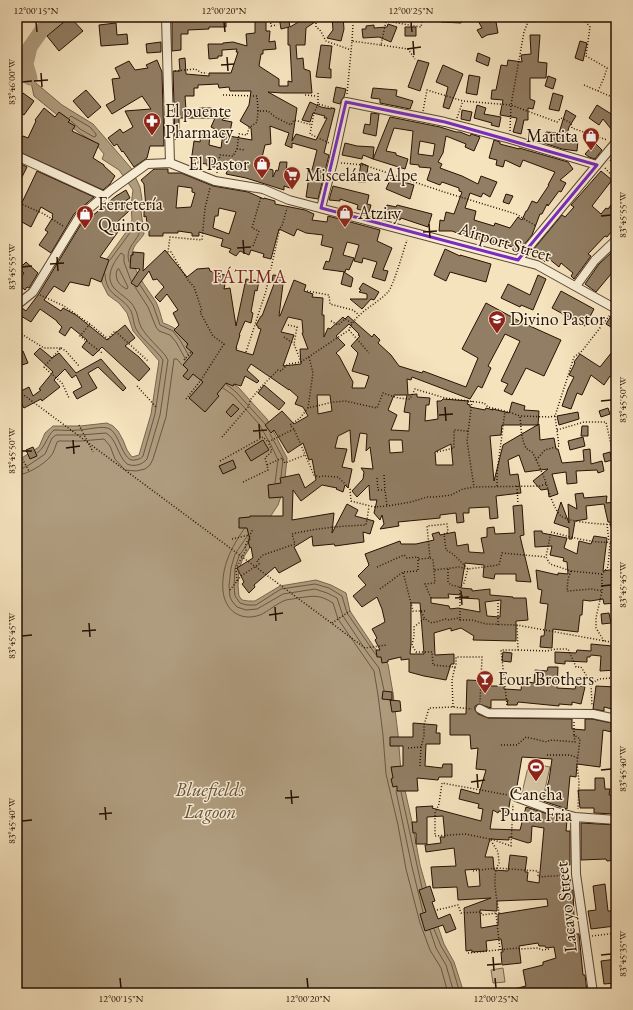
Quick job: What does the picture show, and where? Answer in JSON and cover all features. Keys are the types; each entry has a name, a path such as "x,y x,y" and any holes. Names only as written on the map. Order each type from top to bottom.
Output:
{"street":[{"path":"166,17 170,163"},
{"path":"320,208 333,162 346,102 455,124 598,163"},
{"path":"518,260 615,142"},
{"path":"17,156 107,193 79,217 33,292 17,305"},
{"name":"Airport Street","path":"107,193 147,164 170,163 214,180 263,189 289,200 537,265 615,309"},
{"path":"576,286 595,260 616,240"},
{"path":"480,710 488,713 593,714 616,719"},
{"path":"514,797 554,811 577,817 616,820"},
{"name":"Lacayo Street","path":"577,817 576,874 593,993"}],"path":[{"path":"270,17 271,26 277,25"},
{"path":"316,17 316,27 320,30 326,41 351,50"},
{"path":"381,45 386,21 421,27 423,17"},
{"path":"510,139 511,105 524,32 530,17"},
{"path":"582,17 590,27 586,56 607,68 598,91"},
{"path":"346,102 353,25"},
{"path":"352,41 408,49 415,59"},
{"path":"167,70 195,69 202,73 207,73"},
{"path":"584,85 612,97 616,102"},
{"path":"422,117 428,90 462,101 511,105 557,122 560,118 571,123 572,128 615,142"},
{"path":"318,94 318,104 314,113 310,134 336,146"},
{"path":"186,399 201,380 224,344 213,336 200,312 202,311 194,287 186,279 171,252 168,252 170,237 202,240 205,208 220,155 233,156 237,149 239,134 247,135 249,128 257,122 257,96 223,95"},
{"path":"304,95 317,96"},
{"path":"455,124 462,101"},
{"path":"318,104 344,111"},
{"path":"258,111 268,111 275,117 291,125 294,120 312,125"},
{"path":"237,149 245,150"},
{"path":"333,162 364,165 516,214 542,231"},
{"path":"598,163 616,180"},
{"path":"253,246 259,231 252,228 263,189"},
{"path":"246,352 266,292 280,228 282,226 289,200"},
{"path":"17,202 44,214 70,230"},
{"path":"222,437 248,408 251,399 261,387 278,370 281,371 288,364 301,362 349,330 352,322 359,315 390,291 410,231"},
{"path":"307,291 329,295 330,304 354,310 359,315"},
{"path":"33,292 64,306 90,324 108,339 115,331 148,361"},
{"path":"536,461 545,450 560,446 555,416 574,357 582,351 615,309"},
{"path":"331,321 338,325 345,319 352,322"},
{"path":"90,324 80,336 102,353"},
{"path":"288,325 296,327 294,344 301,362"},
{"path":"17,330 44,348 61,348 66,351 79,366"},
{"path":"349,330 369,353"},
{"path":"284,337 294,344"},
{"path":"61,348 44,368 62,383 69,398"},
{"path":"184,360 191,352"},
{"path":"309,357 313,373 308,408 300,418 290,425 294,428 314,476 338,477 350,489 351,501 374,507 387,506 411,502 427,497 451,495 474,487 491,488 497,486 540,486 546,484"},
{"path":"137,386 156,407"},
{"path":"308,408 333,402 345,401 378,408 383,393 398,398 410,399 415,389 445,398 484,403 488,407 520,416 555,416"},
{"path":"17,390 365,648 387,645"},
{"path":"472,401 467,441 474,487"},
{"path":"497,486 497,473 505,411"},
{"path":"520,416 521,433 526,448 532,452 552,500 561,516 580,521 616,525"},
{"path":"557,430 584,422 606,422 616,468"},
{"path":"79,425 93,452"},
{"path":"268,442 294,428"},
{"path":"436,452 454,448 454,430 468,431"},
{"path":"220,461 263,436 268,442 272,451 265,458 268,470 243,482"},
{"path":"18,451 29,471"},
{"path":"267,465 282,458 286,463 306,455"},
{"path":"384,475 387,506"},
{"path":"377,478 378,490 385,490"},
{"path":"516,486 518,504"},
{"path":"230,590 241,576 259,564 257,560 263,555 295,544 292,534 338,526 366,525 369,506"},
{"path":"432,598 425,584 435,583 434,560 430,558 427,526 447,524 448,532 444,534 446,550 453,554 468,569"},
{"path":"604,641 596,628 596,618 602,591 602,574 608,566 610,543 607,524"},
{"path":"237,582 236,568 246,550 245,546 253,529"},
{"path":"602,574 571,571 550,564 546,557 551,532 576,539 610,543 616,541"},
{"path":"232,538 249,535"},
{"path":"434,570 459,566 468,569 499,565 502,553 546,557"},
{"path":"377,567 404,555 406,558 430,558"},
{"path":"380,589 403,572 418,571 418,557"},
{"path":"448,568 448,582 451,585 460,587"},
{"path":"460,620 460,587 464,583 468,569"},
{"path":"571,571 567,591 592,589 602,591"},
{"path":"403,572 413,611 426,611"},
{"path":"498,600 498,625"},
{"path":"331,624 350,611"},
{"path":"421,611 424,619 432,623 446,619 449,620 458,618 460,620 472,620 486,624 517,625 616,643 612,662 611,678 599,679 591,683"},
{"path":"424,619 414,627 412,645 416,652 432,652 433,665 455,667"},
{"path":"517,625 518,650"},
{"path":"612,642 616,626"},
{"path":"507,713 501,650 547,651 568,649 576,667 581,667 591,683 593,714"},
{"path":"420,766 420,747 424,736 424,725 429,708 453,707 480,710 482,657 456,657 456,665 452,680 453,707"},
{"path":"501,744 517,745 526,737 547,742 550,740 575,742 574,714"},
{"path":"574,735 580,739 578,758 577,817"},
{"path":"408,748 420,747"},
{"path":"546,755 570,756 578,758"},
{"path":"442,783 514,797 511,846 490,839 465,834 435,836 435,813 439,804 442,783"},
{"path":"490,839 498,852 499,863 496,868 499,913 496,914 500,950"},
{"path":"473,871 496,868 538,871 538,877 576,874"},
{"path":"437,910 458,905 461,913 481,912 482,915 499,913"},
{"path":"585,938 616,933"},
{"path":"468,953 518,948 538,948 542,950 550,949"}],"highlighted area":[{"path":"346,102 445,122 597,165 518,260 321,208"}],"shaded area":[{"name":"Cancha Punta Fria","path":"529,763 550,767 542,802 521,797"},
{"path":"503,968 505,982 493,983 491,970"}],"water":[{"name":"Bluefields Lagoon","path":"30,78 62,105 93,124 131,168 140,187 144,234 134,247 132,254 133,261 139,276 156,302 163,323 180,333 193,355 239,388 267,419 287,458 284,488 278,505 243,558 239,569 239,596 242,600 255,601 280,586 316,580 331,585 346,593 350,611 374,647 388,664 398,734 401,772 420,865 435,918 444,944 454,962 464,993 17,993 17,461 39,447 45,433 53,426 80,426 107,423 118,431 132,457 139,455 151,414 159,361 133,331 127,313 119,303 108,295 102,283 101,271 104,263 129,228 132,220 131,205 133,190 119,170 102,159 104,154 94,142 78,132 34,96"}],"building":[{"path":"70,17 83,31 59,51 47,36"},
{"path":"172,17 226,17 226,27 209,27 209,29 188,30 188,34 181,34 181,50 172,51"},
{"path":"279,17 288,17 290,27 307,17 312,17 315,22 306,28 305,45 296,45 297,59 303,58 304,69 310,71 312,93 268,92 297,108 292,141 296,134 316,140 327,118 324,118 325,116 313,113 310,122 302,120 310,102 321,107 335,109 324,153 329,155 318,199 306,197 310,170 312,170 317,150 292,143 292,148 285,145 289,133 270,126 271,144 265,145 260,166 273,170 273,177 276,170 278,171 280,162 287,162 286,174 294,177 290,188 284,186 284,190 246,178 226,174 228,169 191,162 194,141 200,142 201,134 210,135 209,145 221,148 223,133 211,127 215,118 179,118 179,136 175,140 173,71 180,71 179,59 185,58 186,74 209,76 209,73 231,73 238,52 236,52 237,49 222,50 222,56 209,59 208,44 233,42 247,46 246,34 255,33 255,20 266,19 266,31 270,31 269,42 275,41 276,49 263,50 259,66 279,79 279,86 288,86 288,81 292,82 290,45 288,45 289,27 281,29","holes":["218,84 219,88 229,87 230,91 251,91 249,105 240,121 251,128 252,140 229,136 232,122 222,120 224,118 229,118 212,110 212,108 186,110 185,96 194,96 194,88 198,88 198,85"]},
{"path":"332,17 343,17 344,29 341,41 327,38 333,30"},
{"path":"441,17 462,17 461,23 441,22"},
{"path":"476,17 493,17 496,22 498,33 487,35 482,38 477,30 482,28"},
{"path":"116,23 117,35 127,34 128,44 101,46 99,25"},
{"path":"388,24 397,27 391,42 379,37 363,38 362,29 366,29 366,26 374,25 374,28 387,27"},
{"path":"405,27 416,27 416,36 405,36"},
{"path":"530,35 540,35 538,62 547,63 546,78 530,78 530,99 535,101 533,109 528,108 528,120 524,120 521,134 513,132 517,118 500,115 503,100 491,99 492,90 496,90 501,65 507,66 508,60 522,62 521,55 531,54"},
{"path":"580,41 587,43 583,61 575,58"},
{"path":"161,42 161,52 147,53 146,44"},
{"path":"321,45 332,46 329,69 331,69 331,78 316,77"},
{"path":"478,53 490,58 488,66 476,61"},
{"path":"157,60 162,72 164,146 150,146 147,158 134,167 117,144 114,146 108,138 120,129 123,133 133,127 125,111 151,109 142,96 112,114 106,105 115,100 112,79 120,78 115,68 129,61 135,70 148,68 146,65"},
{"path":"418,60 429,63 420,91 408,87"},
{"path":"443,65 463,74 449,109 443,107 448,87 436,82"},
{"path":"469,75 480,77 477,95 466,93"},
{"path":"548,76 556,79 553,89 545,86"},
{"path":"336,87 346,89 340,104 333,102"},
{"path":"373,88 397,90 396,96 413,101 410,109 380,103 380,99 371,98"},
{"path":"86,90 101,107 88,118 73,101"},
{"path":"23,93 34,101 24,115 17,111 17,101"},
{"path":"553,93 563,96 559,111 549,109"},
{"path":"477,105 486,108 484,114 501,117 499,127 491,125 492,123 474,118"},
{"path":"597,105 616,117 616,135 603,119 599,125 589,118"},
{"path":"44,108 55,117 59,112 70,120 68,122 75,126 72,131 99,144 93,158 104,165 115,176 110,184 103,190 17,151 17,143 23,136 28,138 36,121 35,120"},
{"path":"462,110 472,112 470,121 461,119"},
{"path":"566,110 576,116 569,127 566,138 578,140 577,151 562,149 544,143 546,132 559,133"},
{"path":"371,113 379,114 376,136 363,133 365,124 370,125"},
{"path":"390,117 480,137 474,151 465,147 466,144 446,136 443,153 438,162 442,164 440,168 478,184 481,176 497,182 490,197 483,193 481,197 470,193 465,208 476,211 474,220 494,226 495,223 510,228 518,217 522,220 532,201 537,203 549,185 555,172 523,160 520,167 505,160 503,167 496,165 497,160 489,158 494,140 500,142 500,144 568,162 573,169 560,180 566,183 561,192 559,191 548,206 547,204 542,214 540,214 532,235 519,251 498,242 497,244 487,240 487,242 459,235 460,234 452,231 439,231 440,220 444,221 446,212 454,214 462,192 459,191 459,188 442,182 440,185 427,180 431,168 419,167 419,165 410,164 413,131 394,128 386,151 396,153 396,155 408,159 405,169 373,159","holes":["420,141 435,144 433,156 418,154"]},
{"path":"345,143 357,146 374,147 373,159 363,155 362,159 342,155"},
{"path":"595,143 602,150 595,159 585,154"},
{"path":"17,162 27,167 17,187"},
{"path":"361,163 368,166 366,182 358,182"},
{"path":"154,169 168,169 168,173 181,173 213,186 248,192 264,199 275,201 275,204 305,210 314,214 312,220 327,222 328,216 380,230 377,241 392,248 383,270 388,271 385,281 372,277 377,262 363,258 362,263 354,261 359,245 347,242 343,255 354,258 349,270 346,269 345,272 323,269 326,261 329,262 333,248 321,245 323,235 306,233 297,229 294,236 279,229 271,259 263,257 264,254 251,250 249,255 240,251 236,256 229,252 231,249 221,246 223,239 199,232 199,236 192,236 192,233 178,231 178,233 163,233 163,236 149,236 149,223 147,223 146,216 144,217 144,208 146,208 144,184 141,180","holes":["178,186 192,188 192,192 195,193 191,207 176,208","219,208 236,212 229,234 213,228 215,216 218,216"]},
{"path":"37,171 94,197 74,214 51,253 39,245 48,232 45,230 53,217 53,214 41,207 31,227 22,222 17,234 17,213"},
{"path":"601,171 612,180 592,206 601,214 606,208 608,209 616,198 616,226 607,237 605,236 588,254 591,256 574,279 571,276 573,273 561,263 559,267 548,258 545,262 533,250 562,215 565,217 574,207 571,205"},
{"path":"391,178 414,185 410,199 386,189"},
{"path":"333,186 369,195 367,204 371,205 369,212 357,209 358,205 340,199 340,201 329,200"},
{"path":"126,190 130,198 122,203 129,211 115,224 120,229 100,257 109,260 101,282 91,278 89,286 70,282 64,292 54,286 44,300 61,311 63,308 76,315 107,340 125,325 135,338 125,346 139,357 150,369 139,381 102,347 93,356 82,347 87,340 71,327 65,336 59,332 62,327 57,321 40,309 31,322 21,316 17,321 17,310 22,308 26,311 38,295 83,221 89,216 85,222 116,196"},
{"path":"506,194 513,196 509,204 503,202"},
{"path":"387,205 396,207 397,205 432,214 428,227 401,218 400,220 394,218 394,216 384,213"},
{"path":"445,249 460,256 491,264 486,282 450,272 446,281 434,275"},
{"path":"165,250 187,277 197,269 209,268 210,271 225,275 223,283 225,284 224,289 230,288 236,326 246,279 259,281 257,291 255,290 251,312 253,313 251,323 245,321 239,335 236,348 236,350 253,355 261,329 256,325 262,316 274,284 272,283 273,275 284,276 279,316 294,280 306,285 304,291 313,294 312,297 323,298 322,315 324,315 324,337 328,328 330,329 343,317 345,319 348,316 372,337 374,334 380,340 378,343 391,355 399,366 422,373 423,371 466,387 478,358 462,349 486,303 521,322 561,340 544,376 526,368 512,395 504,391 508,384 501,381 520,341 505,334 488,366 491,368 482,388 478,386 470,399 412,377 411,380 407,379 408,395 417,394 417,397 430,398 429,405 426,405 425,421 438,419 437,401 441,401 443,399 469,401 467,404 470,405 470,407 485,410 486,408 493,409 509,413 512,402 525,406 524,410 539,411 538,425 539,424 540,440 554,438 556,449 558,449 562,463 584,461 583,450 590,449 591,464 602,461 604,471 598,473 597,470 576,471 577,483 567,484 566,472 552,474 558,494 549,497 548,489 541,490 533,481 548,469 525,472 519,455 508,460 510,475 518,474 521,493 496,496 498,518 490,519 489,507 469,508 469,513 463,513 464,522 457,523 456,513 440,515 440,518 398,522 399,526 380,529 384,524 382,515 380,520 374,513 377,500 370,500 369,485 357,497 352,491 363,479 364,472 361,468 373,469 370,447 366,451 367,434 360,433 354,462 352,462 350,430 338,436 335,448 347,449 342,467 352,469 348,488 345,485 343,492 336,489 337,488 322,485 301,501 293,490 292,520 334,513 332,533 347,504 358,510 355,516 374,521 370,534 363,532 364,542 335,546 334,544 313,546 312,536 294,547 301,561 279,573 275,567 254,585 255,587 249,593 242,584 244,582 237,568 253,558 248,541 250,540 247,528 239,528 239,518 250,516 283,516 283,497 269,498 268,485 281,483 280,478 299,474 305,488 316,480 312,459 309,460 303,443 288,453 274,430 271,433 265,425 282,411 294,424 308,416 303,407 295,404 298,397 289,389 251,364 247,370 259,381 257,383 245,376 241,386 234,384 233,386 226,383 217,394 219,396 205,412 189,398 203,382 193,374 188,380 183,376 188,370 183,365 193,353 186,347 188,344 174,330 179,325 173,313 178,310 167,294 160,302 155,297 164,287 157,279 153,280 149,271 137,287 131,283 140,269 130,268 131,255 133,255 133,252 144,253 143,271","holes":["288,317 302,320 302,333 308,349 300,349 301,364 283,366 294,335 281,332","349,324 360,336 351,346 358,353 352,371 369,376 365,388 352,388 353,382 336,353 345,345 336,336","317,395 330,395 332,411 318,414","394,395 407,395 404,412 410,413 409,431 391,430 397,415 388,410","502,425 537,425 503,445 494,481 490,436 501,435","389,440 402,440 403,452 390,453","451,444 453,465 436,465 435,452"]},
{"path":"613,251 616,253 616,268 596,292 585,284 599,264"},
{"path":"26,262 38,273 29,288 27,287 25,290 17,283 24,273 19,269"},
{"path":"344,272 353,278 351,287 341,284"},
{"path":"538,275 546,279 533,310 521,305 520,307 501,298 508,284 530,295"},
{"path":"363,283 379,292 374,300 371,299 362,309 350,299 367,299 367,294 359,292 361,290 359,289"},
{"path":"561,291 594,309 585,326 552,308"},
{"path":"611,316 616,319 616,330 606,324"},
{"path":"616,347 616,372 612,377 610,376 604,385 591,375 582,395 577,393 571,409 562,406 574,377 569,375 575,363 574,362 580,354 600,367"},
{"path":"40,348 52,358 59,353 76,373 101,359 126,388 123,391 98,367 88,373 97,388 77,399 73,392 82,387 76,375 72,378 65,369 54,380 60,387 42,401 41,399 24,408 22,405 23,404 17,406 17,393 29,387 33,396 41,390 39,389 53,372 34,354"},
{"path":"23,351 28,363 19,366 17,361 17,353"},
{"path":"264,385 285,403 279,410 258,393"},
{"path":"233,404 239,409 231,417 226,412"},
{"path":"608,408 610,414 601,417 599,411"},
{"path":"578,412 579,419 559,425 557,416"},
{"path":"582,426 588,426 588,436 581,436"},
{"path":"583,437 585,446 570,450 568,441"},
{"path":"263,440 269,450 251,461 245,451"},
{"path":"33,447 37,456 30,459 26,450"},
{"path":"610,452 612,460 605,462 603,454"},
{"path":"233,460 236,468 223,474 219,466"},
{"path":"583,493 584,498 607,496 606,503 616,502 616,534 613,534 610,522 608,522 604,504 586,506 587,519 575,521 572,539 569,539 569,528 554,523 561,502 569,523 568,504 577,509 575,494"},
{"path":"522,505 524,535 520,536 531,582 516,581 516,574 495,574 494,579 483,577 484,565 465,563 461,588 472,589 472,591 490,589 490,595 526,598 528,620 516,621 516,641 473,640 474,636 461,628 451,631 451,628 434,633 435,655 454,654 454,664 451,664 446,680 409,672 409,659 401,660 401,657 382,663 381,657 377,657 376,650 380,650 375,640 377,638 372,629 385,622 377,597 362,607 353,596 366,585 358,576 369,565 365,554 400,541 401,544 416,544 434,540 432,534 439,532 440,535 455,532 457,546 468,544 469,552 484,553 481,538 487,537 487,528 494,527 495,534 515,533 513,506","holes":["448,594 462,595 462,598 479,599 480,612 458,608 450,609 449,606 431,603 431,598 449,598","501,600 500,617 487,616 485,602","411,603 420,603 424,654 410,654"]},
{"path":"534,531 542,531 542,533 567,538 564,548 577,554 579,541 591,544 594,536 607,538 603,571 616,569 616,603 604,604 603,599 590,601 583,600 582,615 580,615 578,632 553,629 552,648 540,647 541,636 544,636 548,604 540,603 542,590 538,589 536,570 558,575 558,573 568,574 567,562 563,561 564,558 550,555 552,546 535,547"},
{"path":"609,613 611,623 602,624 601,614"},
{"path":"591,644 612,646 612,659 616,658 616,670 600,671 601,656 591,655 590,657 587,657 587,662 565,661 565,664 555,663 555,652 576,653 577,650 591,651"},
{"path":"503,652 512,653 511,662 502,661"},
{"path":"548,667 558,667 557,688 575,689 576,685 585,687 581,704 572,702 572,705 559,704 559,706 518,702 517,705 507,705 508,700 491,700 491,708 479,704 475,706 475,710 478,714 488,718 572,719 572,729 585,730 585,719 616,724 616,733 603,730 600,767 577,764 576,777 570,776 567,809 543,801 549,780 552,759 522,757 516,792 512,793 511,795 508,813 499,811 498,813 493,810 490,829 520,830 526,807 567,820 566,831 570,831 570,865 563,863 562,879 570,879 571,890 573,890 574,916 571,916 573,934 579,934 583,975 585,975 587,992 506,993 506,991 526,986 523,970 543,965 543,962 556,958 554,947 546,948 545,946 539,946 538,943 519,946 521,963 502,965 501,952 503,952 501,939 486,941 487,951 466,951 464,908 491,898 458,900 457,887 433,888 431,867 456,866 454,848 426,852 425,845 441,843 440,837 445,837 443,816 427,817 427,844 416,844 416,833 413,833 412,822 417,822 416,807 433,806 432,808 481,821 483,809 478,808 479,804 459,799 461,789 479,794 486,770 476,769 478,748 471,749 470,735 450,735 450,714 466,714 467,680 489,681 491,686 504,686 504,689 521,690 522,681 534,683 535,670 547,671","holes":["532,826 544,828 539,883 527,881 528,872 525,872 527,857 510,855 508,871 494,870 493,857 485,857 490,839 509,840 509,837 528,843 531,842","479,869 480,886 468,887 465,870","547,899 548,906 498,914 498,925 481,928 480,910 497,911 497,901"]},
{"path":"596,686 616,687 616,710 604,707 604,711 593,709"},
{"path":"383,691 392,692 392,700 382,699"},
{"path":"390,700 400,701 401,711 392,712"},
{"path":"413,723 437,725 436,733 440,733 440,744 426,744 425,766 442,768 443,764 452,764 452,777 439,777 438,780 417,778 418,791 397,791 397,786 393,787 391,779 393,778 391,767 403,766 403,746 390,746 390,737 413,737"},
{"path":"595,778 604,778 605,789 610,789 609,795 616,795 616,814 594,813 594,808 580,808 578,790 595,790"},
{"path":"581,823 616,825 616,860 581,860"},
{"path":"605,884 608,911 612,911 615,926 591,929 588,911 596,910 593,886"},
{"path":"430,886 435,901 432,902 438,919 450,914 456,929 446,933 443,925 425,931 420,914 426,912 419,890"},
{"path":"616,959 616,983 604,984 601,961"}],"waterway":[{"path":"30,78 26,64 30,47 42,30 59,17"}],"place":[{"name":"El puente Pharmacy","path":"152,136"},
{"name":"Martita","path":"591,151"},
{"name":"El Pastor","path":"262,179"},
{"name":"Miscelánea Alpe","path":"292,190"},
{"name":"Atziry","path":"345,228"},
{"name":"Ferretería Quinto","path":"85,229"},
{"name":"Divino Pastor","path":"497,334"},
{"name":"Four Brothers","path":"485,694"},
{"name":"Cancha Punta Fria","path":"536,782"}],"district":[{"name":"FÁTIMA","path":"250,276"}]}
